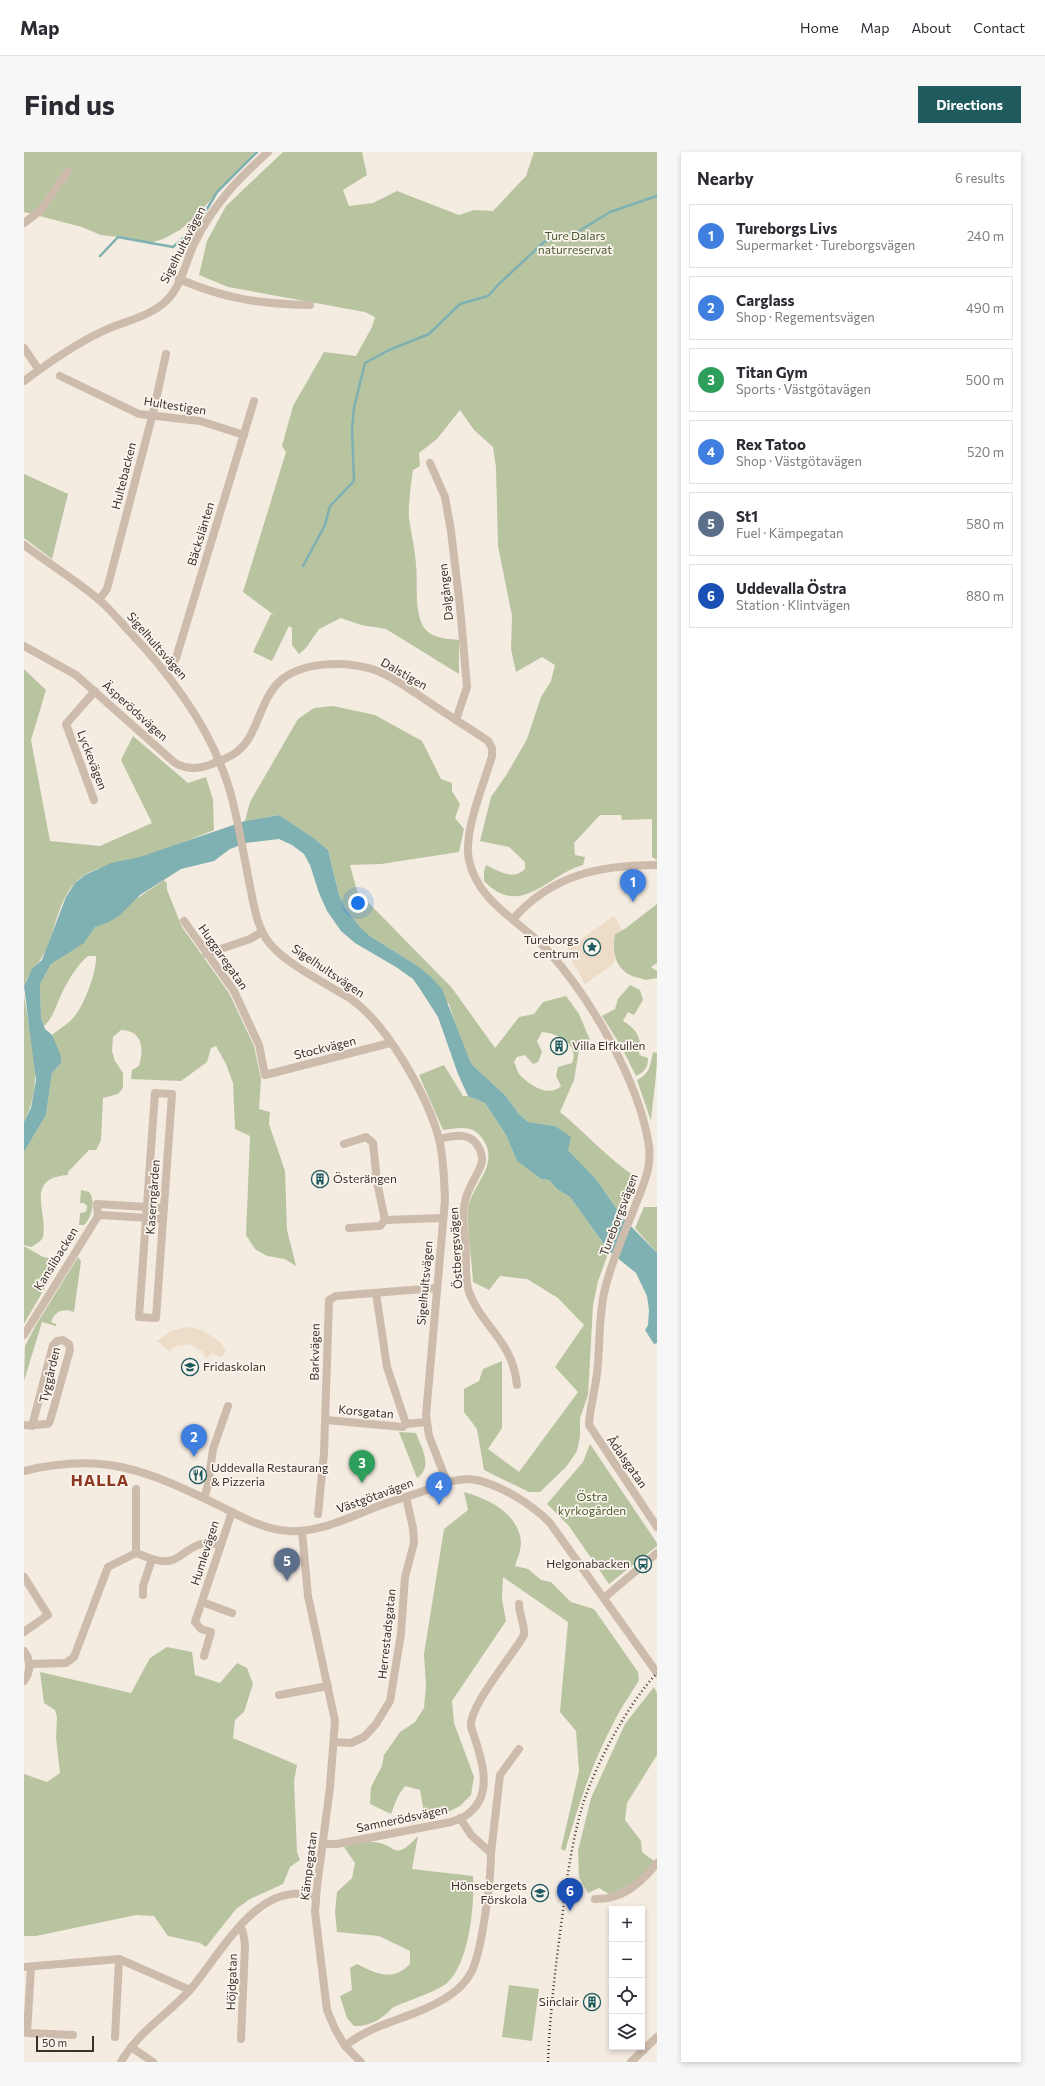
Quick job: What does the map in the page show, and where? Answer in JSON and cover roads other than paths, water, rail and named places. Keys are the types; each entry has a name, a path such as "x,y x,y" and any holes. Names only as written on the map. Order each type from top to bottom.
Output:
{"street":[{"name":"Sigelhultsvägen","path":"24,381 39,370 102,332 162,304 171,296 195,243 218,203 241,177 268,152"},
{"path":"24,223 41,210 68,171"},
{"path":"179,279 215,293 258,303 310,305"},
{"path":"24,348 39,370"},
{"name":"Hultebacken","path":"99,600 107,589 152,417 166,354"},
{"name":"Hultestigen","path":"60,376 139,414 152,417 200,421 244,435"},
{"name":"Bäckslänten","path":"166,672 176,658 254,401"},
{"name":"Dalgången","path":"430,463 445,497 451,532 460,607 467,687 456,720"},
{"name":"Sigelhultsvägen","path":"24,545 99,600 166,672 205,731 219,761 234,806 242,852 257,919 262,932 280,954 356,1004 377,1024 427,1105 439,1139 444,1180 443,1218 427,1397 427,1422 429,1436 447,1482"},
{"name":"Äsperödsvägen","path":"24,646 61,665 95,691 175,763 183,768 193,769 219,761 234,754"},
{"name":"Dalstigen","path":"234,754 244,745 267,700 278,683 296,671 308,667 354,666 373,669 392,679 488,741 493,751"},
{"name":"Lyckevägen","path":"94,800 66,724 95,691"},
{"name":"Tureborgsvägen","path":"493,751 471,826 468,845 469,860 481,889 491,902 513,919 547,950 561,966 601,1026 627,1076 642,1117 650,1148 647,1176 611,1270 602,1304 598,1363 589,1425 591,1431"},
{"path":"513,919 526,905 542,892 568,878 600,869 657,864"},
{"name":"Huggaregatan","path":"184,921 206,954 234,991 259,1045 265,1075"},
{"path":"206,954 250,939 262,932"},
{"name":"Stockvägen","path":"265,1075 390,1043"},
{"name":"Kaserngården","path":"155,1093 172,1094 156,1318 139,1317 146,1207 155,1093"},
{"name":"Östbergsvägen","path":"439,1139 456,1135 465,1136 474,1141 481,1152 481,1164 466,1198 464,1212 467,1285 480,1312 507,1350 513,1365 517,1385"},
{"path":"344,1144 366,1137 373,1143 377,1182 385,1220"},
{"path":"163,1219 98,1216 97,1204 164,1208"},
{"name":"Kanslibacken","path":"24,1336 98,1216"},
{"path":"349,1228 380,1226 385,1220 443,1218"},
{"name":"Barkvägen","path":"318,1514 326,1420 329,1300 336,1296 436,1288"},
{"path":"376,1293 387,1367 406,1424"},
{"name":"Tyggården","path":"63,1340 69,1344 70,1350 50,1421 48,1424 28,1426 53,1345 57,1341 63,1340"},
{"path":"204,1498 208,1485 213,1449 228,1406"},
{"name":"Korsgatan","path":"326,1420 391,1427 403,1427 406,1424 427,1422"},
{"name":"Ådalsgatan","path":"591,1431 657,1527"},
{"name":"Västgötavägen","path":"24,1471 75,1462 100,1463 126,1467 150,1475 271,1528 302,1531 318,1528 447,1482 469,1479 486,1483 519,1499 538,1512 559,1534 657,1673"},
{"path":"136,1489 136,1553"},
{"name":"Herrestadsgatan","path":"334,1742 350,1743 364,1737 376,1724 390,1701 401,1634 405,1577 414,1543 413,1528 406,1497"},
{"name":"Humlevägen","path":"204,1656 211,1632 201,1629 195,1622 232,1512"},
{"name":"Kämpegatan","path":"302,1531 308,1596 335,1721 324,1844 315,1912 327,2010 333,2025 345,2046 361,2062"},
{"path":"30,1664 66,1663 74,1657 108,1567 136,1553 167,1562 175,1560 200,1544 220,1544"},
{"path":"604,1598 657,1553"},
{"path":"143,1595 142,1586 152,1558"},
{"path":"24,1577 48,1615 24,1632"},
{"name":"Humlevägen","path":"202,1602 232,1613"},
{"name":"Samnerödsvägen","path":"324,1844 352,1841 451,1822 468,1814 479,1799 485,1779 471,1727 472,1718 485,1694 524,1635 523,1624 519,1614 519,1604"},
{"path":"24,1651 30,1664 30,1670 24,1681"},
{"path":"279,1695 328,1686"},
{"path":"345,2046 360,2036 436,2004 455,1990 469,1976 477,1958 491,1872 490,1853 500,1775 519,1749"},
{"path":"460,1818 471,1835 490,1853"},
{"path":"595,1899 612,1898 626,1892 643,1879 657,1863"},
{"path":"121,2062 131,2047 190,1990 240,1926 255,1912 282,1896 297,1894 316,1896"},
{"name":"Höjdgatan","path":"240,1926 243,1932 245,1945 241,2039"},
{"path":"73,2035 26,2032 28,1967 119,1959 190,1990"},
{"path":"114,2037 119,1959"},
{"path":"631,2062 657,2037"},
{"path":"131,2047 153,2062"}],"water":[{"path":"279,815 311,836 328,850 339,895 345,908 359,926 370,936 416,965 431,977 442,989 471,1064 505,1095 519,1114 528,1122 555,1126 571,1137 568,1150 596,1179 623,1218 657,1253 657,1343 654,1344 645,1330 648,1325 649,1310 647,1296 636,1273 609,1251 570,1197 557,1189 549,1180 541,1179 517,1161 506,1135 485,1103 468,1096 458,1074 438,1017 413,979 396,967 355,943 341,931 327,911 319,893 310,865 304,854 292,845 279,839 245,843 230,849 214,861 181,869 140,895 119,916 107,923 95,927 84,943 51,964 40,984 41,1018 45,1029 52,1035 61,1056 61,1063 52,1073 46,1115 24,1152 24,1122 31,1108 36,1080 24,986 32,969 42,960 66,897 75,883 85,875 111,863 140,857 245,821"}],"waterway":[{"path":"100,256 118,237 173,247 197,226 217,192 257,152"},
{"path":"303,566 325,525 330,506 354,481 352,429 354,408 365,363 389,350 429,334 460,304 488,296 544,242 579,231 610,212 657,196"},
{"path":"464,1065 471,1076 496,1102"}],"railway":[{"path":"548,2062 558,1949 568,1871 579,1816 604,1753 624,1717 657,1673"}],"place":[{"name":"Tureborgs Livs","path":"633,902"},
{"name":"Tureborgs centrum","path":"592,947"},
{"name":"Villa Elfkullen","path":"559,1046"},
{"name":"Österängen","path":"320,1179"},
{"name":"Fridaskolan","path":"190,1367"},
{"name":"Carglass","path":"194,1457"},
{"name":"Uddevalla Restaurang & Pizzeria","path":"198,1475"},
{"name":"Titan Gym","path":"362,1483"},
{"name":"Rex Tatoo","path":"439,1505"},
{"name":"Helgonabacken","path":"643,1564"},
{"name":"St1","path":"287,1581"},
{"name":"Hönsebergets Förskola","path":"540,1893"},
{"name":"Uddevalla Östra","path":"570,1911"},
{"name":"Sinclair","path":"592,2002"}],"district":[{"name":"HALLA","path":"100,1480"}],"park label":[{"name":"Ture Dalars naturreservat","path":"575,243"},
{"name":"Östra kyrkogården","path":"592,1504"}]}
